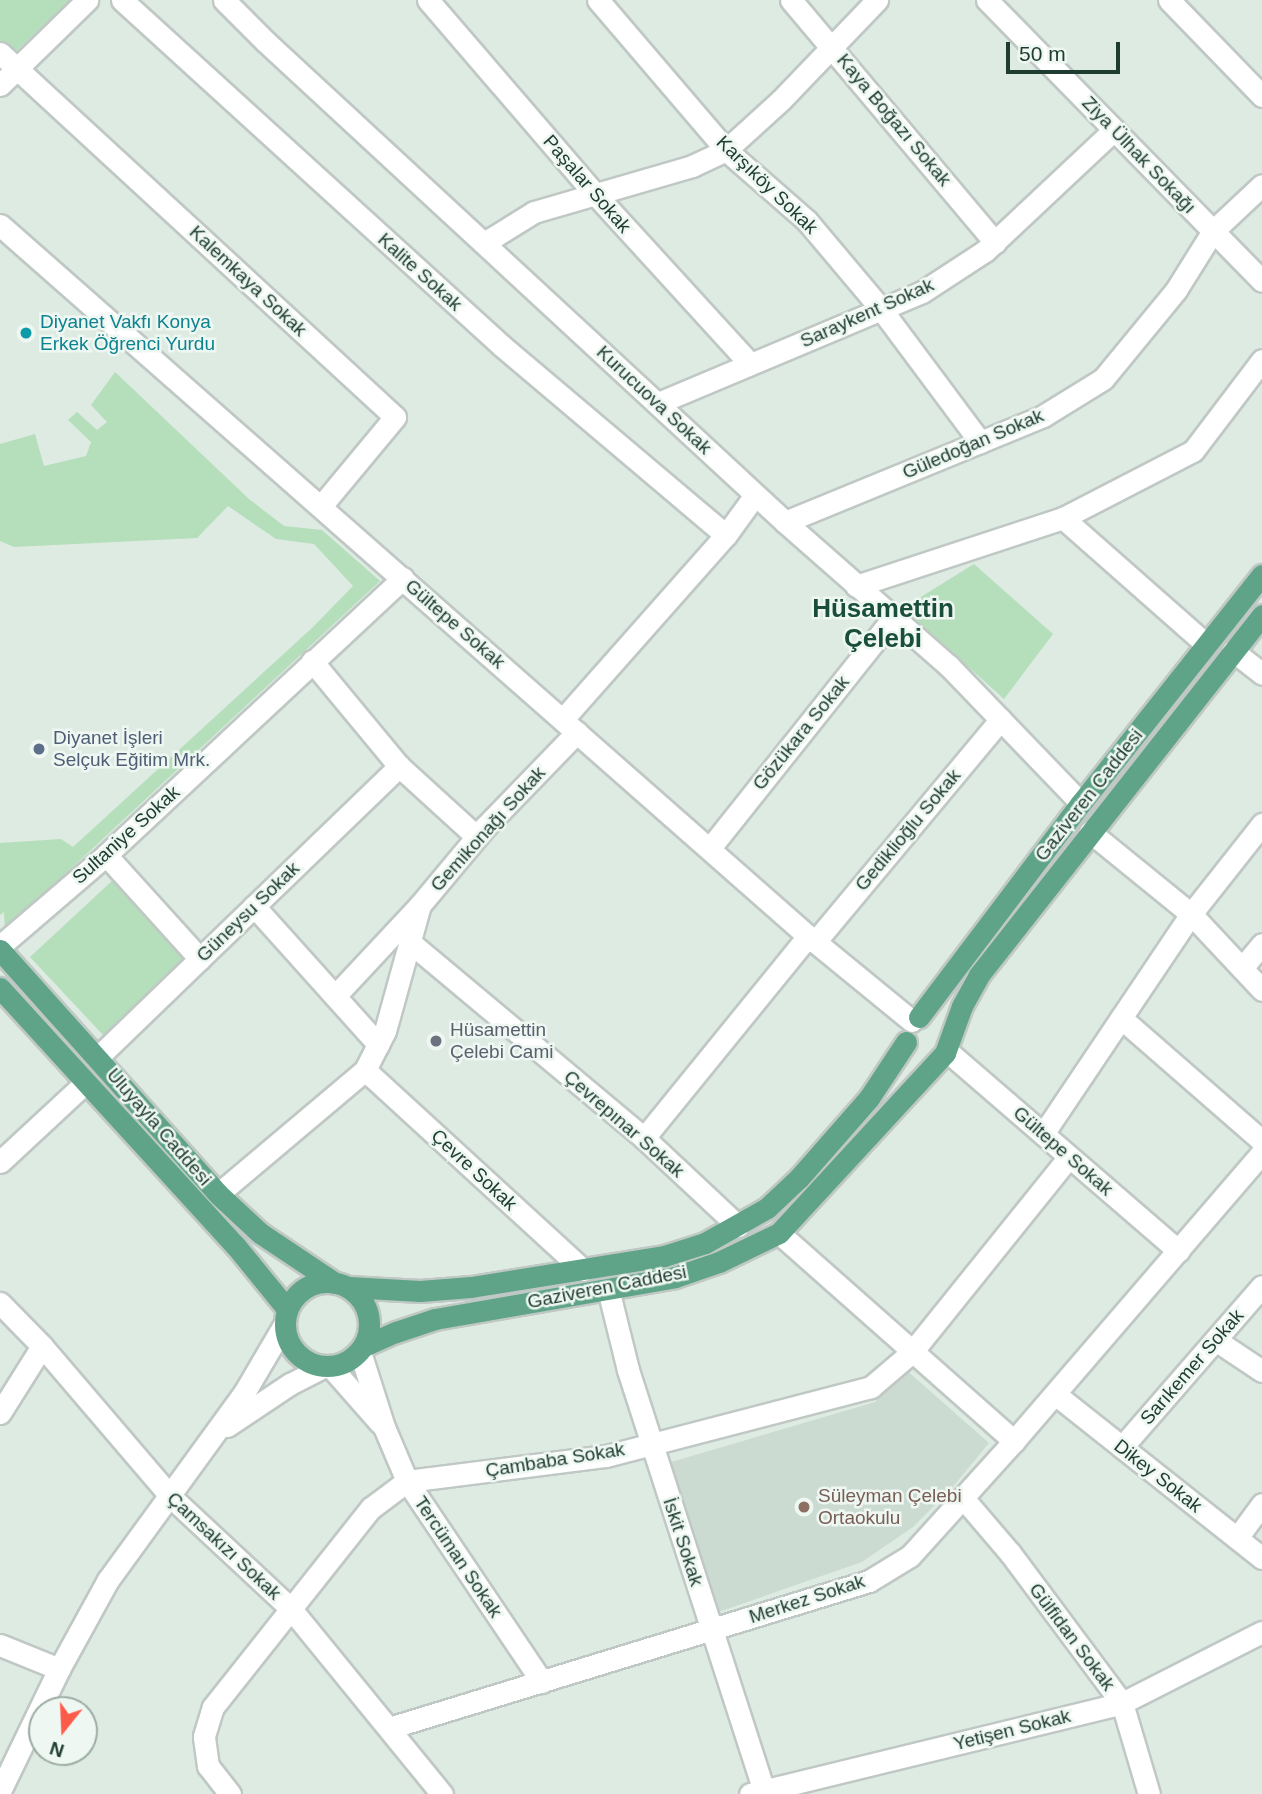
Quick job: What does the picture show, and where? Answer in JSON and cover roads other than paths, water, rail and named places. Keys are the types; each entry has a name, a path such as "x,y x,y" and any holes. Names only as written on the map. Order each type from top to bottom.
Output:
{"main road":[{"name":"Gaziveren Caddesi","path":"915,1019 1081,803 1262,575"},
{"name":"Gaziveren Caddesi","path":"362,1349 396,1332 435,1320 675,1277 719,1262 779,1233 946,1049 962,1006 979,975 1262,615"},
{"name":"Uluyayla Caddesi","path":"0,948 218,1194 260,1233 342,1285"},
{"name":"Uluyayla Caddesi","path":"0,988 235,1245 286,1316"},
{"path":"926,1015 941,1019 950,1031 946,1049 918,1058 905,1042 908,1028 915,1019 926,1015"},
{"name":"Gaziveren Caddesi","path":"342,1285 421,1291 471,1287 664,1256 705,1243 767,1208 799,1178 869,1098 905,1042"},
{"path":"320,1282 342,1285 359,1296 370,1320 362,1349 350,1360 327,1366 300,1357 292,1348 286,1316 295,1296 306,1287 320,1282"}],"street":[{"path":"0,85 87,0"},
{"name":"Kalite Sokak","path":"122,0 502,346 726,536"},
{"name":"Kurucuova Sokak","path":"224,0 755,495 949,666 1081,803"},
{"name":"Paşalar Sokak","path":"428,0 595,194 750,364"},
{"name":"Karşıköy Sokak","path":"598,0 726,150 807,221 881,309 981,442"},
{"name":"Kaya Boğazı Sokak","path":"791,0 995,242"},
{"path":"484,243 534,212 692,166 726,150 781,100 877,0"},
{"name":"Ziya Ülhak Sokağı","path":"987,0 1262,281"},
{"path":"1169,0 1262,96"},
{"path":"0,53 16,68"},
{"name":"Kalemkaya Sokak","path":"16,68 395,417 321,506"},
{"name":"Saraykent Sokak","path":"658,403 922,292 995,242 1114,130"},
{"name":"Güledoğan Sokak","path":"785,522 1043,416 1103,379 1176,290 1213,231 1262,185"},
{"name":"Gültepe Sokak","path":"0,225 812,939 915,1019"},
{"path":"856,586 1063,518 1193,451 1262,360"},
{"name":"Gemikonağı Sokak","path":"218,1194 365,1070 379,1044 412,944 420,905 726,536 755,495"},
{"path":"1063,518 1206,644"},
{"name":"Sultaniye Sokak","path":"0,948 106,855 403,578"},
{"name":"Gözükara Sokak","path":"710,848 893,618"},
{"path":"1233,651 1262,674"},
{"path":"312,661 399,766 477,837"},
{"name":"Gediklioğlu Sokak","path":"644,1138 1001,719"},
{"name":"Güneysu Sokak","path":"98,1057 399,766"},
{"path":"1043,1134 1191,914 1262,824"},
{"path":"1090,832 1191,914 1262,990"},
{"path":"106,855 200,959"},
{"path":"335,996 420,905"},
{"path":"254,906 379,1044"},
{"name":"Çevrepınar Sokak","path":"412,944 644,1138 738,1226"},
{"path":"1242,968 1262,944"},
{"path":"1121,1018 1262,1141"},
{"name":"Gültepe Sokak","path":"946,1049 1179,1251"},
{"name":"Çevre Sokak","path":"365,1070 583,1270"},
{"path":"0,1162 86,1082"},
{"name":"Merkez Sokak","path":"389,1728 869,1581 910,1556 1014,1441 1262,1153"},
{"name":"Çambaba Sokak","path":"230,1794 208,1766 204,1736 213,1707 371,1508 407,1481 606,1456 871,1387 912,1352 1069,1157"},
{"path":"779,1233 1014,1441"},
{"name":"Sarıkemer Sokak","path":"1122,1447 1217,1341 1262,1286"},
{"name":"İskit Sokak","path":"608,1289 651,1444 760,1793"},
{"name":"Çamsakızı Sokak","path":"0,1303 43,1346 170,1496 291,1609 442,1794"},
{"path":"0,1791 59,1669 108,1580 217,1433 265,1360 286,1316"},
{"path":"1217,1341 1262,1371"},
{"path":"0,1413 43,1346"},
{"name":"Tercüman Sokak","path":"362,1349 384,1427 407,1481 542,1682"},
{"path":"217,1433 290,1384 327,1366"},
{"name":"Tercüman Sokak","path":"327,1366 384,1427"},
{"name":"Dikey Sokak","path":"1055,1394 1262,1558"},
{"name":"Gülfidan Sokak","path":"963,1498 1010,1553 1122,1703 1149,1794"},
{"path":"1237,1538 1262,1504"},
{"name":"Yetişen Sokak","path":"760,1793 1122,1703 1262,1632"},
{"path":"0,1645 59,1669"},
{"path":"17,1794 25,1741"}],"place":[{"name":"Diyanet Vakfı Konya Erkek Öğrenci Yurdu","path":"26,333"},
{"name":"Diyanet İşleri Selçuk Eğitim Mrk.","path":"39,749"},
{"name":"Hüsamettin Çelebi Cami","path":"436,1041"},
{"name":"Süleyman Çelebi Ortaokulu","path":"804,1507"}],"district":[{"name":"Hüsamettin Çelebi","path":"883,624"}]}
